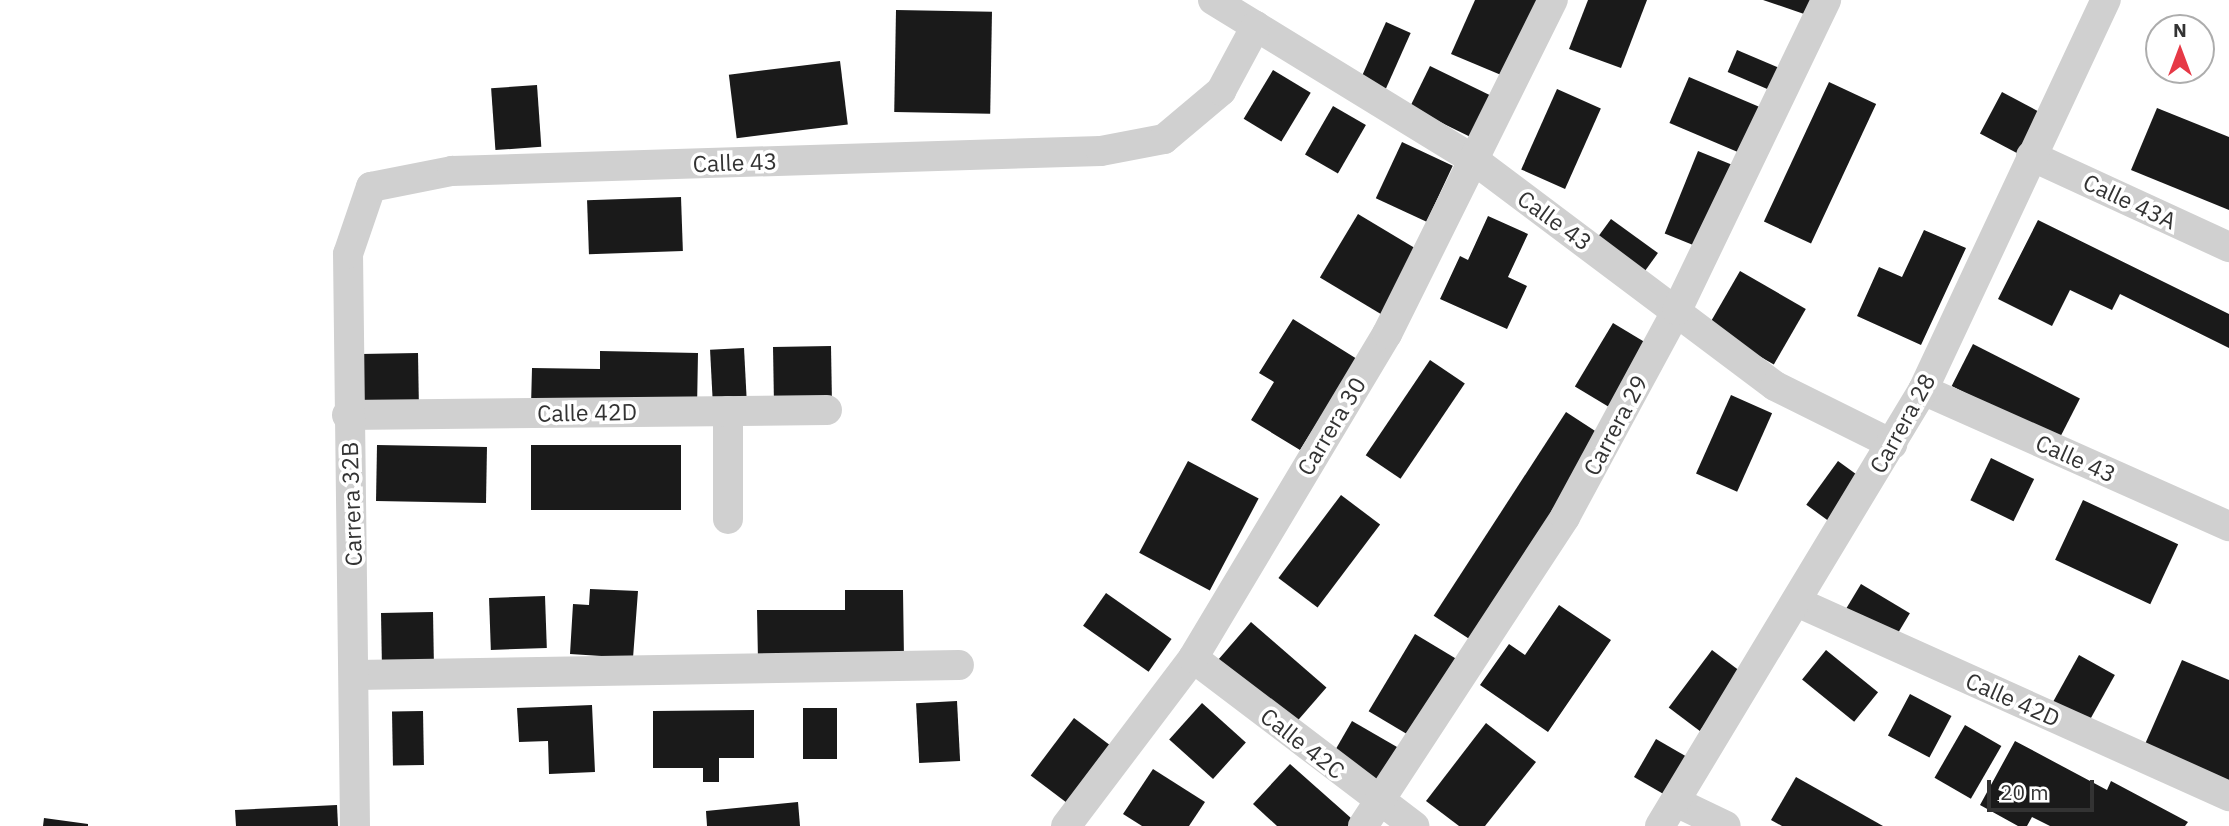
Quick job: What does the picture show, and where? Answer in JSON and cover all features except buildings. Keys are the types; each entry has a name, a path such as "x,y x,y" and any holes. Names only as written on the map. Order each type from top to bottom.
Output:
{"street":[{"name":"Carrera 30","path":"1066,826 1193,658 1387,334 1553,0"},
{"name":"Carrera 29","path":"1371,814 1565,517 1677,310 1826,0"},
{"name":"Carrera 28","path":"1668,814 1923,390 2106,0"},
{"name":"Calle 43","path":"1226,3 1256,26 1474,160 1775,386 1892,444"},
{"name":"Calle 43","path":"371,187 452,171 1101,150 1164,139 1221,91 1256,26"},
{"name":"Calle 43A","path":"2031,156 2229,247"},
{"name":"Carrera 32B","path":"355,826 356,675 348,415 348,254 371,187"},
{"name":"Calle 43","path":"1923,390 2229,526"},
{"name":"Calle 42D","path":"348,415 827,410"},
{"path":"727,411 727,519"},
{"name":"Calle 42D","path":"1797,602 2229,796"},
{"name":"Calle 42C","path":"1193,658 1371,814 1414,826"},
{"path":"356,675 959,664"},
{"path":"1668,814 1726,826"}]}
